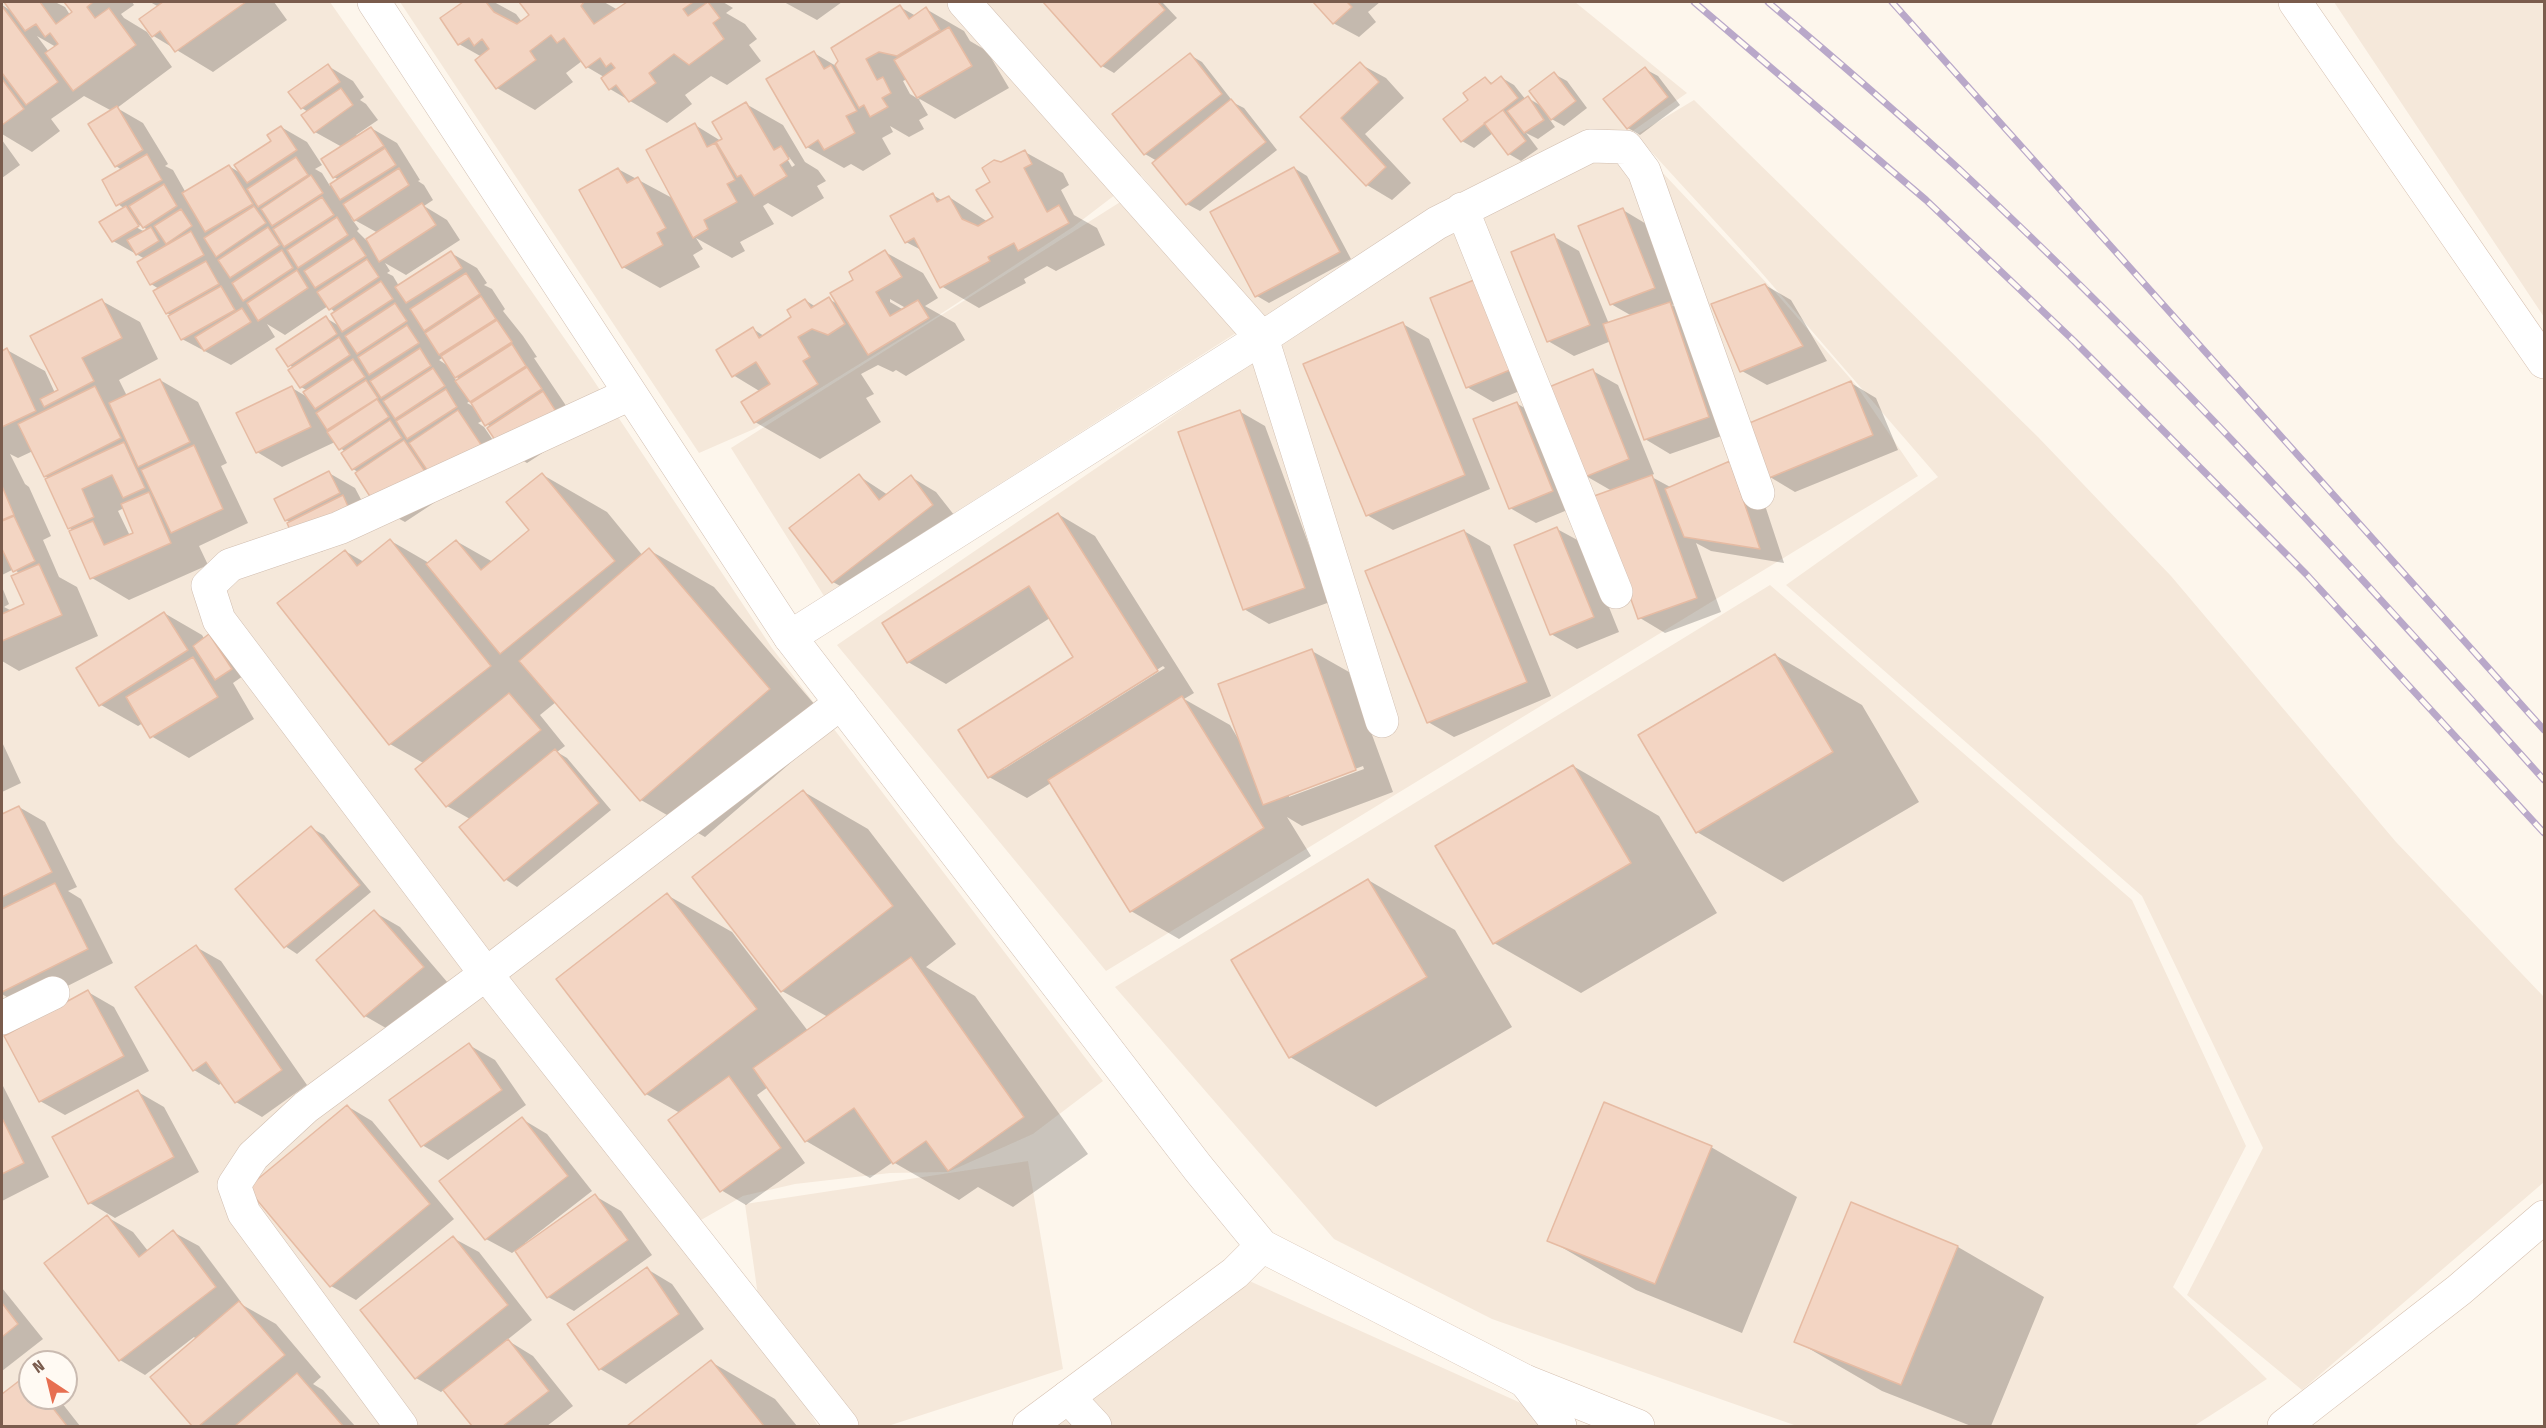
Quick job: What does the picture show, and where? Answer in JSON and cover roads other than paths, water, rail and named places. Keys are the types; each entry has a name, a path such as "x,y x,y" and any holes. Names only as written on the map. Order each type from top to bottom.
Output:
{"street":[{"path":"374,2 790,637 1198,1168 1262,1246 1525,1380 1638,1426"},
{"path":"964,2 1262,338 1382,721"},
{"path":"2295,2 2544,362"},
{"path":"790,637 1262,338 1437,223 1590,146 1626,147 1644,171 1758,493"},
{"path":"1462,209 1616,592"},
{"path":"630,394 339,528 230,565 208,586 219,620 486,974 842,1426"},
{"path":"402,1426 244,1213 234,1185 253,1156 306,1107 486,974 841,703"},
{"path":"2,1018 52,993"},
{"path":"2284,1426 2459,1290 2544,1217"},
{"path":"1029,1426 1235,1273 1262,1246"},
{"path":"1525,1380 1560,1426"},
{"path":"1068,1397 1095,1426"}],"railway":[{"path":"1694,2 1926,200 2074,341 2306,574 2544,833"},
{"path":"1768,2 1959,169 2111,316 2331,545 2544,780"},
{"path":"1892,2 2544,730"}]}
